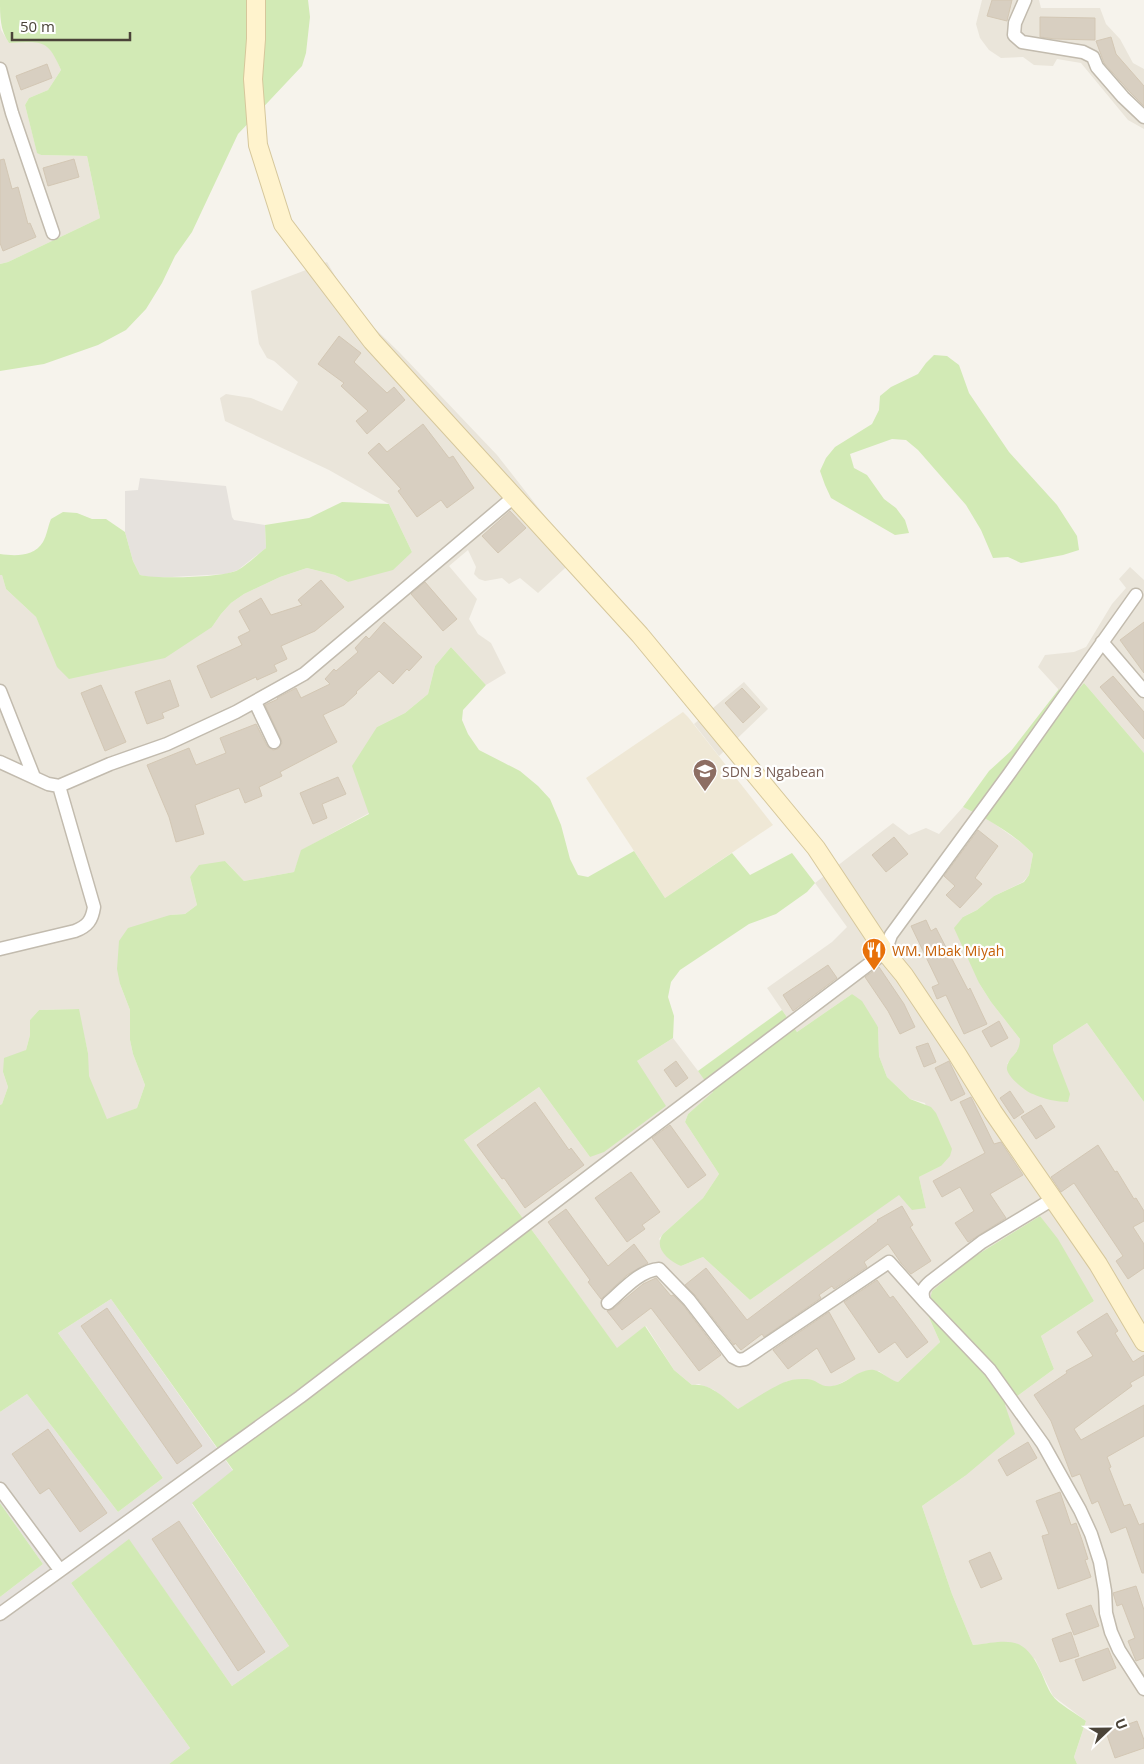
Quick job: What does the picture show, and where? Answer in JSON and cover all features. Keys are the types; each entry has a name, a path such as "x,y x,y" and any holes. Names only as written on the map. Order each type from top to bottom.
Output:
{"street":[{"path":"256,0 253,79 258,145 283,224 372,341 640,635 816,848 885,952 904,975 957,1054 993,1112 1098,1264 1144,1342"},
{"path":"1025,0 1015,23 1014,35 1022,42 1083,52 1093,57 1123,97 1144,117"},
{"path":"0,69 12,114 53,233"},
{"path":"0,762 48,784 59,786 110,764 167,744 236,712 304,674 515,496"},
{"path":"0,1614 300,1397 627,1146 885,952 891,935 1004,781 1136,595"},
{"path":"1102,642 1144,691"},
{"path":"0,691 34,777"},
{"path":"255,702 274,742"},
{"path":"0,949 83,928 90,922 93,914 94,907 59,786"},
{"path":"924,1301 922,1291 930,1282 982,1242 1054,1199"},
{"path":"608,1303 643,1274 652,1269 659,1269 689,1300 733,1357 739,1360 744,1359 888,1262 990,1370 1043,1444 1080,1510 1091,1534 1100,1562 1105,1591 1106,1613 1111,1632 1119,1650 1144,1689"},
{"path":"0,1489 60,1570"}],"shaded area":[{"path":"982,0 1039,0 1041,8 1100,8 1106,24 1120,39 1133,63 1144,69 1144,129 1128,120 1081,63 1057,59 1053,66 1034,65 1023,57 1001,58 989,50 980,38 976,24"},
{"path":"0,25 9,43 39,42 47,45 56,58 61,70 48,90 29,98 25,105 37,152 41,155 87,156 100,218 8,262 0,264"},
{"path":"327,262 353,307 400,353 497,455 577,557 538,593 520,578 509,584 502,578 485,581 479,579 474,574 476,567 468,550 449,566 477,599 469,619 478,634 491,643 506,673 486,685 451,647 435,666 428,694 405,713 377,727 369,813 302,850 294,872 244,881 225,861 190,877 197,905 185,914 170,915 120,984 130,1010 130,1040 133,1054 145,1085 137,1108 107,1120 88,1076 88,1053 78,1009 39,1010 30,1020 30,1035 26,1050 3,1072 8,1087 0,1105 0,575 2,575 6,589 36,617 39,623 212,627 231,603 244,594 280,577 307,568 335,575 348,582 412,552 389,504 329,470 225,421 220,398 226,394 251,398 282,411 298,382 274,361 267,358 259,344 251,291"},
{"path":"140,478 226,486 232,517 234,520 265,525 266,548 238,570 226,574 154,578 140,575 133,561 125,532 125,491 138,490"},
{"path":"1130,567 1144,580 1144,753 1084,683 1069,701 1038,667 1045,655 1074,652 1086,647 1112,604 1126,588 1119,579"},
{"path":"744,682 768,709 719,756 694,724"},
{"path":"683,712 773,825 665,898 586,778"},
{"path":"963,807 992,822 1023,844 1033,854 1029,875 1023,882 994,896 977,910 963,917 979,983 991,1002 1020,1039 1020,1047 1007,1064 1053,1050 1053,1045 1087,1023 1144,1102 1144,1764 1077,1764 1074,1757 1086,1721 1053,1696 1035,1659 1005,1642 973,1645 952,1594 922,1506 965,1476 1005,1405 1054,1369 1041,1336 1094,1301 1040,1216 972,1258 927,1313 940,1342 898,1382 891,1380 879,1371 865,1371 830,1387 823,1387 810,1379 787,1381 738,1409 714,1390 699,1384 692,1385 674,1370 646,1326 617,1349 540,1241 464,1140 539,1087 590,1157 637,1061 673,1038 714,1092 688,1114 685,1122 719,1174 703,1198 659,1239 681,1266 703,1257 750,1300 899,1194 926,1208 919,1177 941,1166 925,1103 910,1099 887,1077 879,1056 878,1027 852,994 797,1032 767,988 832,942 847,927 815,883 893,823 909,835 926,828 939,834"},
{"path":"111,1299 233,1471 192,1504 289,1646 232,1686 129,1540 71,1583 190,1748 169,1764 0,1764 0,1597 43,1564 0,1503 0,1412 27,1394 118,1512 163,1478 58,1333"}],"green space":[{"path":"0,0 308,0 310,17 306,53 302,66 238,134 192,232 175,256 162,283 146,309 126,330 98,345 44,364 0,371 0,264 8,262 100,218 87,156 41,155 37,153 25,105 29,98 48,90 61,70 51,52 42,44 36,42 9,43 2,28"},
{"path":"934,355 947,356 959,365 969,393 1009,452 1057,505 1077,536 1079,550 1021,563 1008,557 993,558 981,530 966,505 918,450 906,440 892,439 850,454 854,468 867,475 884,499 896,508 905,520 909,533 895,535 831,498 820,471 826,458 835,447 872,424 879,410 880,396 891,387 918,374"},
{"path":"342,502 389,504 412,552 393,570 348,582 335,575 307,568 280,577 244,594 231,603 212,627 165,658 69,679 57,667 36,617 6,589 2,575 0,575 0,554 18,555 35,550 43,542 51,519 63,512 77,513 92,519 106,519 125,532 133,561 140,575 189,577 218,575 238,570 266,548 265,525 309,518"},
{"path":"451,647 486,685 463,710 462,720 468,734 479,750 520,771 550,799 561,825 570,859 578,875 588,877 634,851 665,898 732,853 750,875 792,853 815,883 807,892 776,914 749,924 680,970 671,982 668,997 674,1016 673,1038 637,1061 666,1106 604,1152 590,1157 539,1087 464,1140 617,1348 645,1326 674,1370 692,1385 705,1386 711,1389 738,1409 777,1386 793,1380 810,1379 824,1386 832,1386 868,1370 874,1370 898,1382 940,1342 927,1313 932,1291 972,1258 1040,1216 1058,1239 1094,1301 1041,1336 1054,1369 1005,1405 1015,1434 965,1476 922,1506 952,1594 973,1645 1013,1642 1020,1645 1034,1658 1052,1695 1086,1721 1074,1757 1077,1764 169,1764 190,1748 71,1583 129,1539 232,1686 289,1646 192,1503 233,1470 111,1299 58,1333 163,1478 118,1512 27,1394 0,1412 0,1105 8,1087 3,1072 4,1058 26,1050 30,1035 30,1020 39,1010 79,1009 88,1053 89,1076 107,1119 137,1108 145,1085 133,1054 130,1040 130,1010 120,984 117,969 119,941 128,928 170,915 185,914 197,905 190,877 199,865 225,861 244,881 294,872 301,850 369,814 352,766 377,727 405,713 428,694 435,666"},
{"path":"1084,683 1144,753 1144,1102 1087,1023 1053,1045 1053,1050 1070,1094 1068,1102 1037,1096 1025,1090 1016,1082 1009,1074 1007,1067 1020,1044 1020,1039 991,1002 979,983 954,928 963,917 977,910 994,896 1024,882 1029,875 1033,854 1000,828 963,807 989,771 1011,751 1059,689 1069,700"},
{"path":"852,994 862,1001 878,1027 879,1056 887,1077 910,1099 931,1107 936,1113 952,1149 950,1156 941,1166 919,1177 926,1208 912,1210 899,1195 750,1300 703,1257 681,1266 667,1257 661,1249 660,1239 663,1234 703,1198 719,1174 685,1122 688,1114 713,1092 698,1071 782,1010 797,1032"},
{"path":"0,1503 43,1564 0,1597"}],"building":[{"path":"992,0 1012,0 1007,21 987,16"},
{"path":"1040,17 1095,18 1095,40 1040,37"},
{"path":"1111,37 1116,54 1144,86 1144,106 1104,63 1096,41"},
{"path":"47,64 52,78 21,90 16,76"},
{"path":"4,159 12,189 18,187 28,224 30,223 36,237 3,251 0,243 0,160"},
{"path":"74,159 79,177 48,186 43,168"},
{"path":"339,336 361,353 354,362 387,393 394,387 405,400 367,434 356,421 368,411 341,386 344,383 318,364"},
{"path":"423,424 449,458 453,456 474,488 447,508 441,500 417,517 398,491 401,489 368,453 379,443 387,452"},
{"path":"510,511 526,528 498,553 482,536"},
{"path":"321,580 344,607 315,631 281,646 287,659 274,665 277,671 257,680 256,677 211,698 197,666 242,645 238,637 250,631 239,611 261,598 271,615 302,605 298,600"},
{"path":"425,582 457,619 443,631 411,594"},
{"path":"384,622 422,657 409,671 407,669 393,684 379,671 344,705 323,715 337,742 280,772 282,776 259,787 262,796 245,803 239,788 195,805 204,834 176,842 169,817 147,765 189,748 196,765 226,753 220,738 256,724 267,746 273,750 278,749 282,743 281,739 265,705 296,688 301,698 330,684 325,679 334,669 336,671 358,652 355,648 366,636 369,639"},
{"path":"1144,622 1144,673 1120,640"},
{"path":"1113,676 1144,712 1144,739 1100,687"},
{"path":"170,680 179,706 162,713 164,718 147,724 135,692"},
{"path":"101,685 126,742 105,751 81,693"},
{"path":"742,688 760,707 743,723 725,703"},
{"path":"338,777 346,794 322,804 327,818 313,824 300,793"},
{"path":"978,830 998,846 975,878 982,884 960,908 946,895 955,886 944,876"},
{"path":"894,837 908,854 886,872 872,855"},
{"path":"926,920 931,931 936,928 968,990 970,988 987,1024 964,1034 946,995 937,999 932,987 939,984 911,926"},
{"path":"828,965 837,978 793,1011 783,995"},
{"path":"879,967 904,1004 915,1027 900,1034 888,1011 865,977"},
{"path":"999,1021 1008,1038 991,1047 982,1031"},
{"path":"928,1043 936,1062 924,1067 916,1047"},
{"path":"676,1061 688,1078 676,1087 664,1070"},
{"path":"949,1061 965,1094 951,1101 935,1068"},
{"path":"1010,1091 1024,1112 1014,1119 1000,1098"},
{"path":"971,1097 994,1144 1001,1142 1023,1175 990,1194 1006,1218 968,1242 955,1223 974,1211 960,1187 942,1197 933,1181 985,1153 960,1102"},
{"path":"535,1102 569,1150 571,1148 584,1165 525,1208 477,1145"},
{"path":"1041,1105 1055,1127 1036,1139 1021,1117"},
{"path":"670,1125 706,1175 688,1188 652,1138"},
{"path":"1098,1145 1144,1211 1144,1221 1133,1227 1144,1244 1144,1268 1128,1279 1116,1261 1123,1256 1074,1183 1061,1192 1051,1177"},
{"path":"631,1172 660,1212 642,1225 645,1229 627,1242 595,1198"},
{"path":"902,1206 913,1225 910,1227 931,1261 911,1274 888,1244 864,1262 867,1267 834,1289 832,1286 819,1295 821,1298 764,1337 762,1334 741,1350 735,1343 734,1345 685,1285 706,1268 747,1320 877,1220"},
{"path":"566,1209 608,1266 634,1244 648,1263 627,1275 601,1299 588,1282 590,1280 548,1222"},
{"path":"656,1278 671,1296 673,1295 683,1305 721,1355 699,1371 651,1308 622,1330 607,1311 613,1309 643,1284"},
{"path":"877,1280 890,1298 893,1296 928,1342 907,1358 895,1342 879,1353 844,1302"},
{"path":"107,1308 202,1446 177,1464 81,1326"},
{"path":"829,1312 855,1359 831,1373 817,1348 788,1369 773,1350"},
{"path":"1107,1313 1118,1331 1115,1333 1133,1362 1144,1355 1144,1375 1130,1383 1132,1386 1074,1429 1081,1440 1144,1405 1144,1436 1107,1457 1111,1467 1109,1468 1124,1506 1130,1504 1139,1525 1144,1523 1144,1573 1142,1573 1126,1527 1111,1533 1098,1501 1092,1504 1080,1474 1072,1477 1051,1421 1034,1395 1067,1373 1066,1371 1093,1356 1077,1332"},
{"path":"48,1429 107,1513 80,1532 49,1488 40,1494 12,1454"},
{"path":"1028,1442 1037,1458 1007,1476 998,1460"},
{"path":"1060,1492 1071,1525 1076,1523 1088,1559 1085,1560 1091,1577 1058,1589 1042,1536 1049,1534 1036,1501"},
{"path":"179,1521 265,1652 238,1671 152,1539"},
{"path":"990,1552 1002,1579 981,1588 969,1561"},
{"path":"1136,1586 1144,1610 1144,1658 1136,1661 1128,1641 1135,1638 1122,1604 1117,1606 1113,1593"},
{"path":"1091,1605 1099,1626 1074,1635 1066,1614"},
{"path":"1071,1632 1079,1656 1060,1662 1052,1639"},
{"path":"1108,1648 1116,1668 1083,1681 1075,1660"},
{"path":"1137,1721 1144,1740 1144,1748 1115,1758 1106,1732"}],"place":[{"name":"SDN 3 Ngabean","path":"705,792"},
{"name":"WM. Mbak Miyah","path":"874,971"}]}
